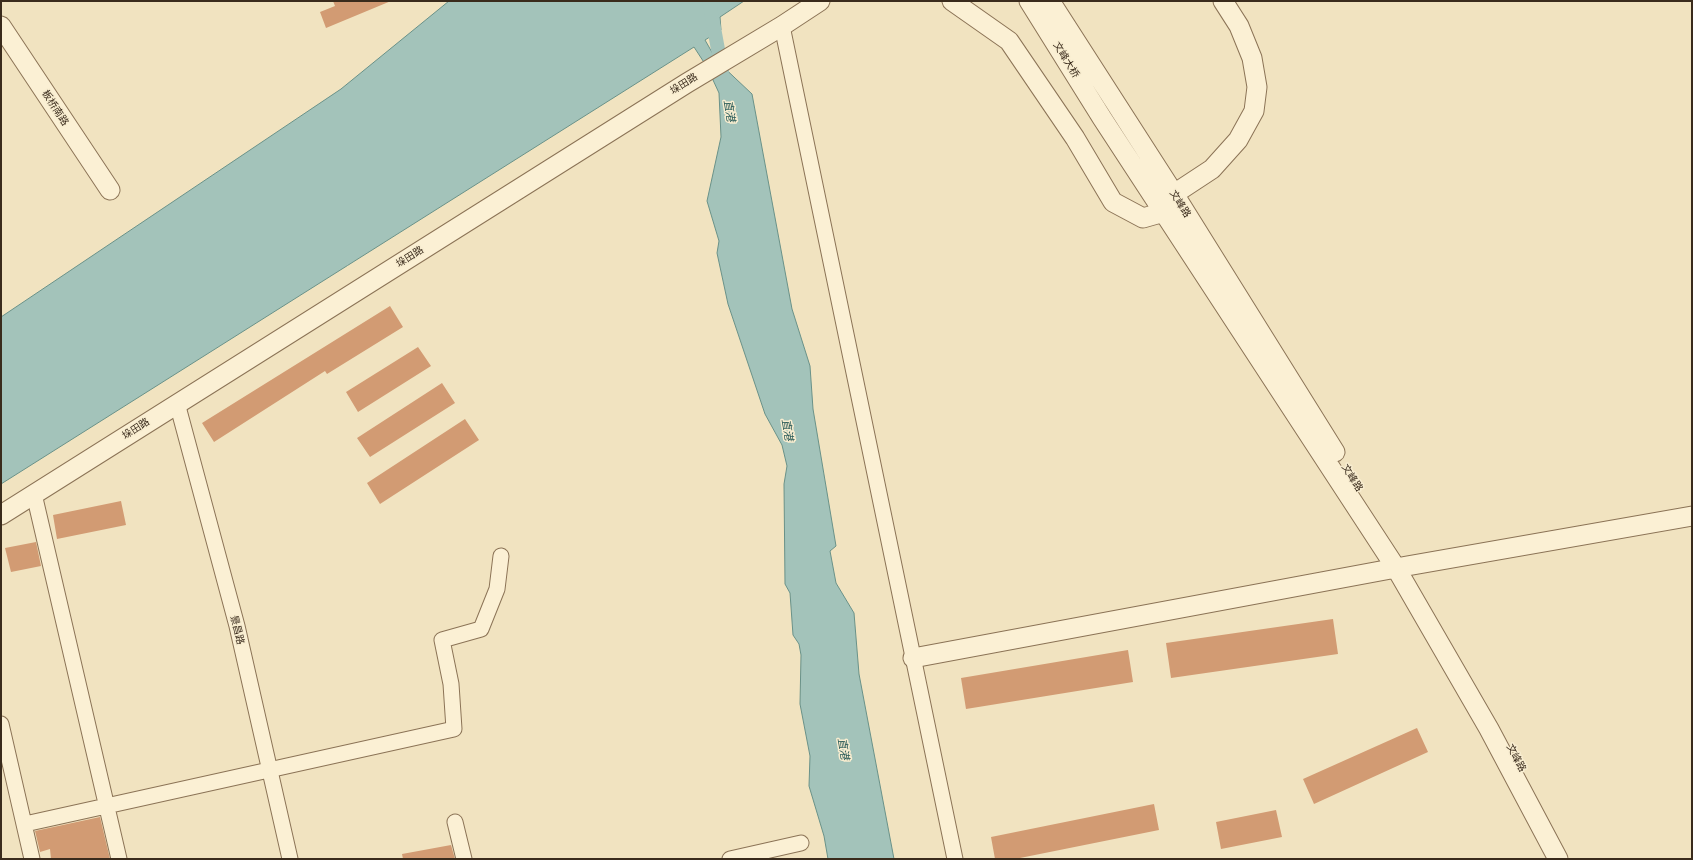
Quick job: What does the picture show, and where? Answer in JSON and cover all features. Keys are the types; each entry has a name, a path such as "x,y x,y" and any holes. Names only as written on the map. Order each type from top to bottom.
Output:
{"street":[{"name":"垛田路","path":"1,515 687,82 782,26 820,1"},
{"path":"952,1 1009,41 1075,138 1113,202 1143,218 1164,212"},
{"name":"文峰大桥","path":"1029,1 1110,113"},
{"name":"文峰大桥","path":"1050,1 1110,113"},
{"path":"1174,194 1212,168 1238,140 1254,111 1257,87 1252,58 1239,26 1223,1"},
{"name":"板桥南路","path":"1,26 110,190"},
{"path":"782,26 955,859"},
{"name":"文峰路","path":"1110,113 1164,212 1401,567 1432,608 1498,724 1569,859"},
{"name":"文峰路","path":"1110,113 1174,194 1401,567 1489,728 1558,859"},
{"name":"景昌路","path":"177,403 237,626 290,859"},
{"path":"34,494 119,859"},
{"path":"913,658 1401,567 1692,516"},
{"path":"25,824 454,729 451,684 442,640 481,629 498,589 501,556"},
{"path":"1,724 32,859"},
{"path":"455,822 464,859"},
{"path":"730,859 801,843"}],"water":[{"path":"449,1 744,1 720,17 721,30 705,40 717,61 752,94 792,309 810,366 813,409 836,546 830,551 836,583 854,613 859,674 894,859 828,859 824,836 809,786 810,756 800,704 801,655 799,644 793,635 790,593 785,584 784,484 787,466 782,445 765,414 728,304 717,253 719,241 707,201 721,137 719,93 707,67 694,47 1,484 1,317 341,89"}],"building":[{"path":"333,1 391,1 326,28 320,12 335,6"},
{"path":"390,306 403,327 327,374 325,371 214,442 202,423"},
{"path":"418,347 431,366 358,412 346,392"},
{"path":"442,383 455,403 370,457 357,438"},
{"path":"465,419 479,440 380,504 367,483"},
{"path":"121,501 126,525 57,539 53,515"},
{"path":"36,542 41,566 11,572 5,548"},
{"path":"1333,619 1338,654 1171,678 1166,643"},
{"path":"1128,650 1133,682 966,709 961,678"},
{"path":"1417,728 1428,752 1314,804 1303,779"},
{"path":"1154,804 1159,830 1015,859 995,859 991,837"},
{"path":"1276,810 1282,837 1221,849 1216,822"},
{"path":"100,817 110,859 51,859 50,849 40,852 35,831"},
{"path":"451,845 455,859 403,859 402,854"}],"waterway":[{"name":"直港","path":"709,1 722,71"}]}
